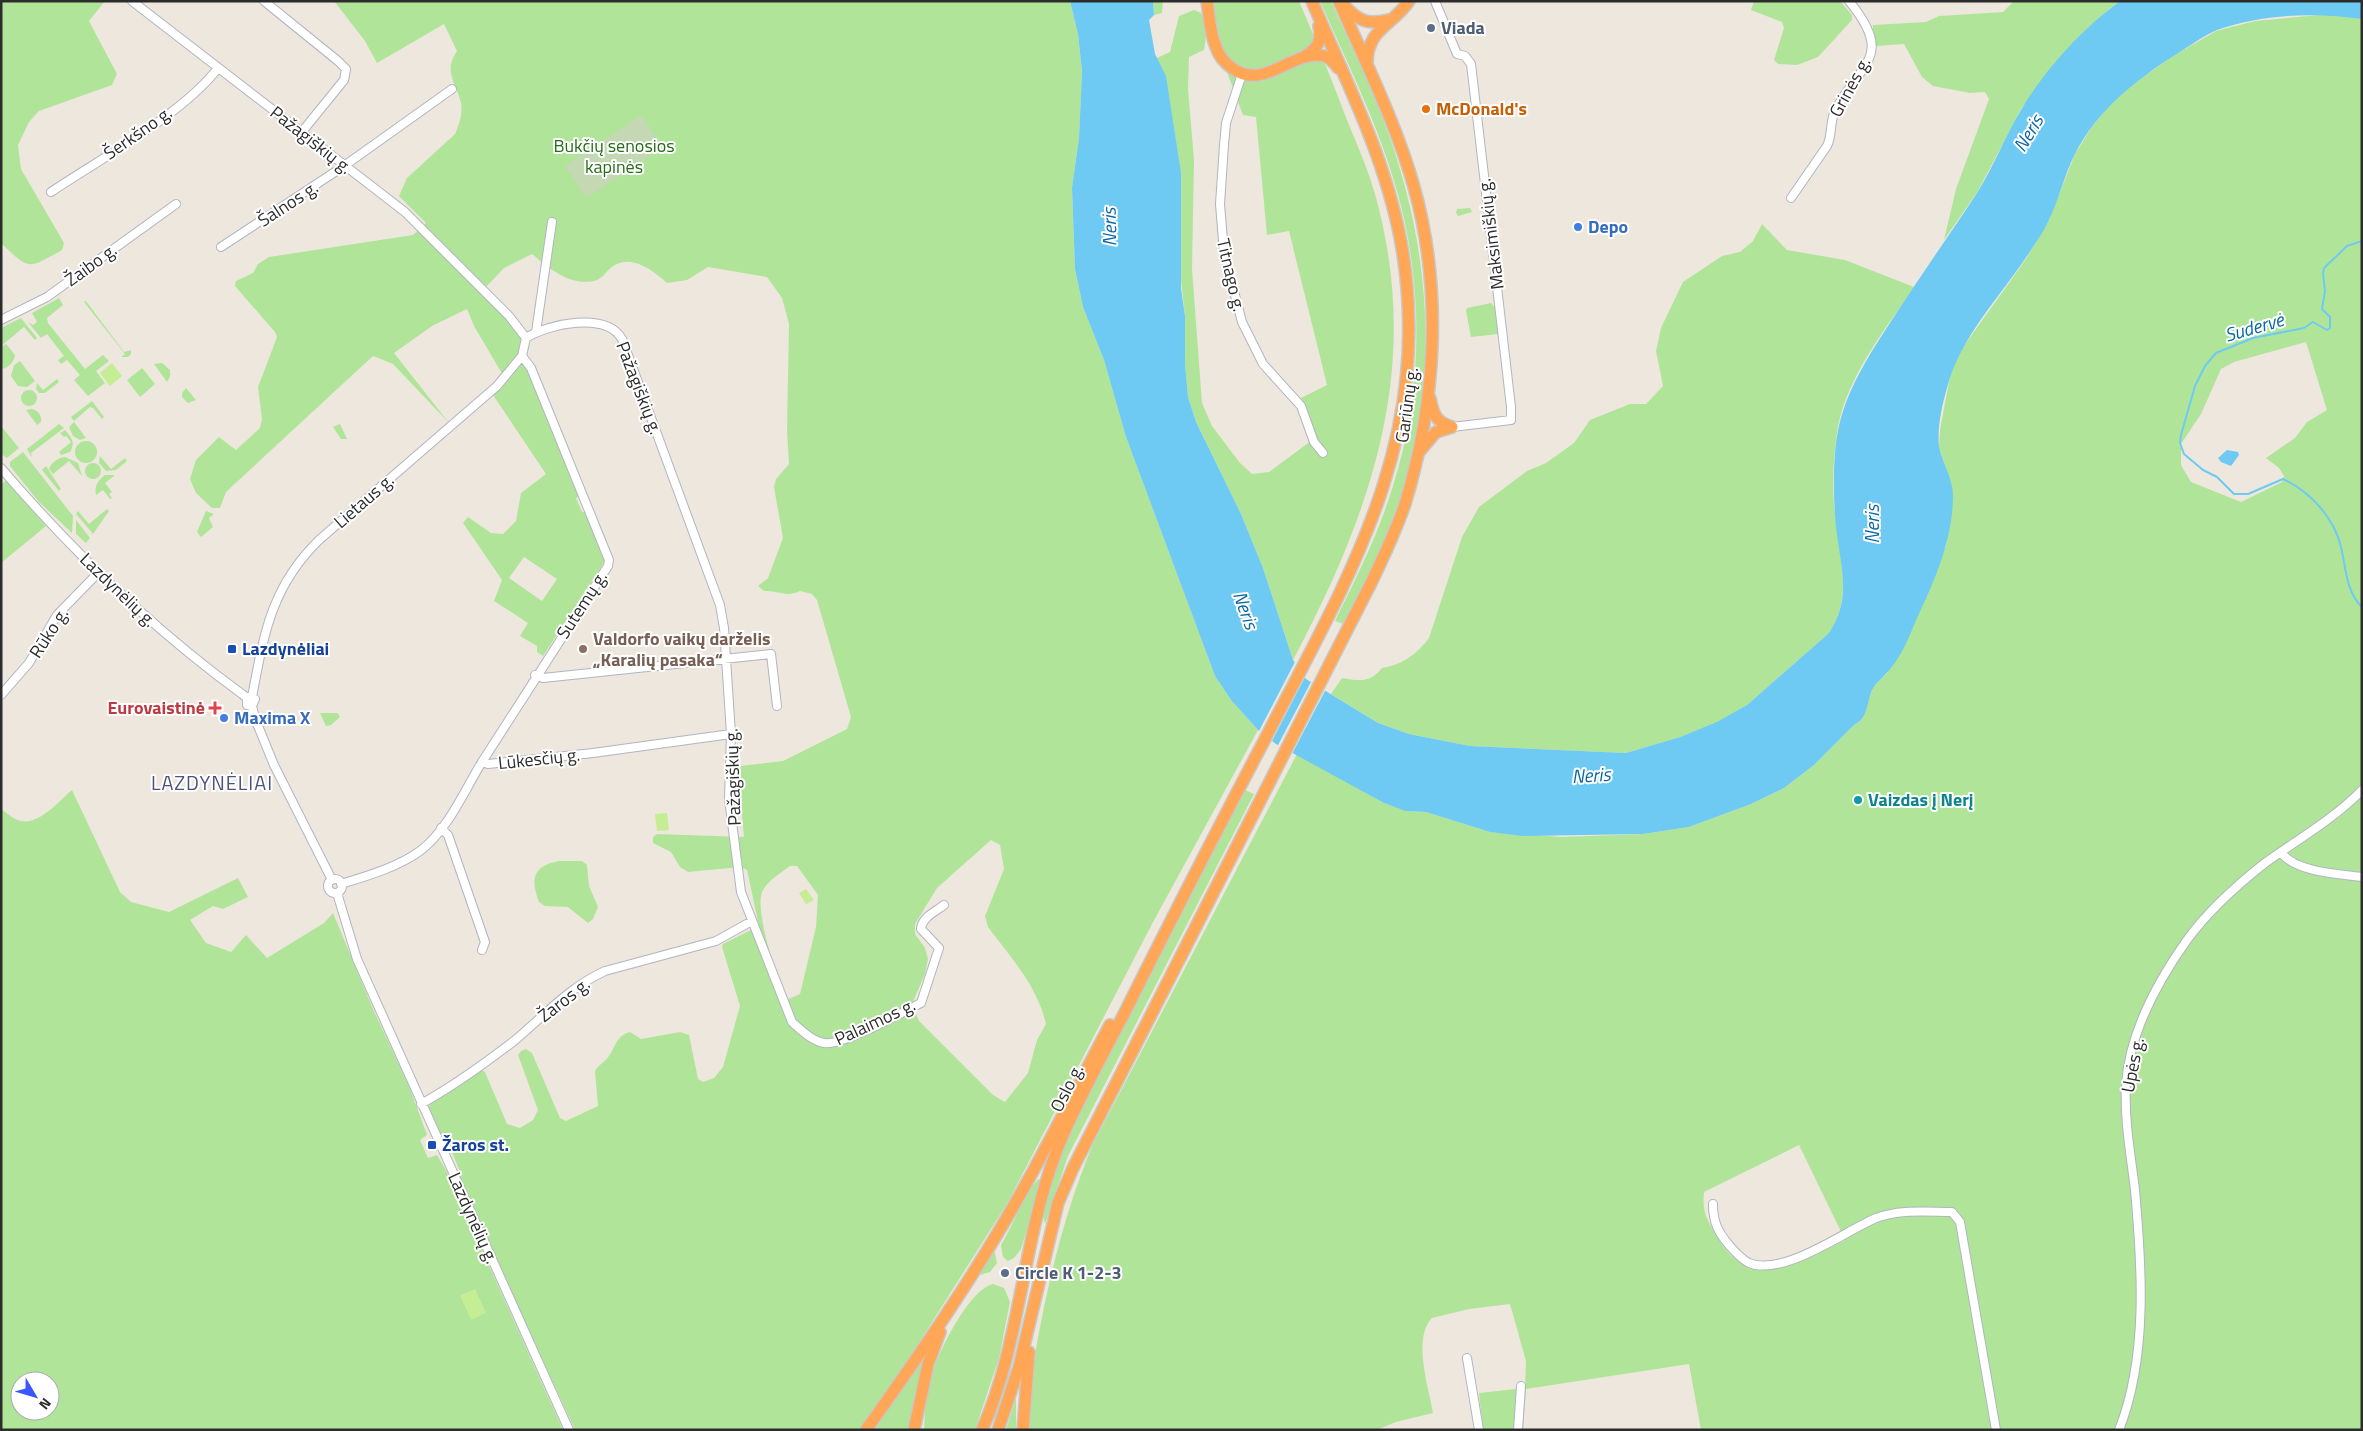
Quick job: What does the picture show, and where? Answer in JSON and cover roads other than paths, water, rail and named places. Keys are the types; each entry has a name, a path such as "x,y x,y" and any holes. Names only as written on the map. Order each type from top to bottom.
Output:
{"highway":[{"path":"1207,1 1218,52 1226,63 1242,74 1253,76 1265,74 1315,55 1324,56 1334,62 1346,78"},
{"name":"Gariūnų g.","path":"1241,784 1352,569 1381,498 1402,416 1408,352 1407,286 1398,226 1372,139 1312,1"},
{"path":"1340,1 1359,20 1370,23 1388,20"},
{"name":"Gariūnų g.","path":"1035,1304 1058,1203 1073,1168 1347,630 1390,541 1404,504 1417,456 1428,391 1433,338 1433,308 1428,254 1421,219 1404,156 1340,1"},
{"path":"1368,67 1367,50 1370,42 1388,20 1409,1"},
{"path":"1295,62 1314,50 1319,44 1321,37 1318,15"},
{"path":"1428,391 1434,417 1443,424 1452,427"},
{"path":"1417,456 1436,432 1452,427"},
{"name":"Oslo g.","path":"982,1430 1008,1351 1039,1207 1063,1135 1241,784"},
{"path":"866,1430 955,1301 1021,1193 1149,950 1201,860"},
{"path":"914,1430 928,1364 940,1332 955,1301"},
{"path":"998,1430 1019,1367 1035,1304"},
{"path":"1023,1430 1026,1377 1035,1304"}],"street":[{"name":"Pažagiškių g.","path":"132,1 425,230 518,326 526,338 544,328 593,322 612,328 620,335 720,605 724,628 731,734 729,800 741,892 792,1022 804,1033"},
{"path":"264,1 346,69 344,80 302,133"},
{"name":"Maksimiškių g.","path":"1435,1 1457,54 1465,56 1471,64 1512,407 1511,420 1452,427"},
{"name":"Grinės g.","path":"1791,198 1827,146 1830,139 1830,124 1835,111 1868,64 1870,38 1866,24 1849,1"},
{"name":"Šerkšno g.","path":"51,192 159,120 188,97 218,68"},
{"name":"Titnago g.","path":"1242,74 1226,124 1220,204 1224,253 1242,322 1263,364 1300,406 1314,442 1323,452"},
{"name":"Šalnos g.","path":"221,247 344,166 452,89"},
{"name":"Žaibo g.","path":"1,320 47,297 176,204"},
{"path":"536,332 552,222"},
{"name":"Lietaus g.","path":"249,698 269,621 284,582 296,565 319,540 482,400 507,376 522,356 526,338"},
{"name":"Sutemų g.","path":"482,762 535,675 608,566 609,560 531,368 522,356"},
{"name":"Lazdynėlių g.","path":"1,468 44,518 164,634 249,698 247,706 252,706 256,721 278,774 332,880 328,884 329,890 337,893 345,911 357,959 569,1430"},
{"name":"Rūko g.","path":"1,695 29,663 57,615 99,572"},
{"path":"535,675 543,678 770,654 777,706"},
{"name":"Lūkesčių g.","path":"341,884 408,858 420,850 441,828 482,762 488,764 593,753 731,734"},
{"name":"Upės g.","path":"2119,1430 2133,1381 2139,1328 2139,1246 2126,1111 2126,1084 2130,1059 2140,1026 2153,996 2188,939 2218,905 2258,869 2334,814 2362,790"},
{"path":"441,828 448,835 486,942 482,950"},
{"path":"2281,852 2290,863 2330,873 2362,877"},
{"path":"332,880 341,884 337,893"},
{"name":"Palaimos g.","path":"804,1033 822,1043 834,1043 921,1003 939,948 921,929 921,924 924,919 944,905"},
{"name":"Žaros g.","path":"421,1104 503,1050 558,1000 588,978 605,971 716,941 752,921"},
{"path":"1713,1204 1715,1226 1722,1236 1742,1259 1751,1264 1763,1266 1806,1254 1877,1218 1916,1211 1952,1212 1960,1222 1996,1430"},
{"path":"1467,1358 1478,1430"},
{"path":"1518,1430 1521,1386"}],"water":[{"name":"Neris","path":"1070,1 1153,1 1154,15 1149,20 1155,54 1166,76 1181,173 1181,288 1185,316 1185,364 1188,397 1196,422 1241,514 1263,568 1293,660 1306,679 1378,723 1409,734 1470,746 1626,753 1680,737 1717,722 1747,705 1829,633 1836,621 1843,597 1835,509 1834,465 1839,426 1849,395 1863,366 1880,339 1977,193 2015,120 2041,80 2078,37 2120,1 2362,1 2362,19 2307,15 2289,16 2252,21 2217,30 2167,60 2136,82 2096,122 2071,162 2045,229 2022,264 1984,314 1962,350 1954,368 1943,402 1939,432 1939,446 1953,491 1952,514 1946,545 1936,575 1906,644 1893,665 1873,689 1863,717 1814,765 1784,788 1751,804 1689,827 1643,834 1523,836 1490,832 1426,812 1405,811 1384,803 1276,744 1258,730 1231,700 1215,676 1126,437 1104,360 1083,307 1075,269 1072,188 1079,138 1082,72 1078,34"},
{"path":"2227,450 2238,452 2239,455 2231,466 2221,462 2218,458"}],"waterway":[{"name":"Sudervė","path":"2362,241 2347,246 2324,268 2325,291 2322,309 2330,317 2330,328 2327,330 2313,322 2304,328 2253,338 2216,353 2205,366 2195,386 2180,443 2184,454 2203,470 2217,477 2234,494 2248,494 2283,479 2311,498 2327,516 2338,536 2350,587 2362,607"}],"place":[{"name":"Viada","path":"1431,28"},
{"name":"McDonald's","path":"1426,109"},
{"name":"Depo","path":"1578,227"},
{"name":"Lazdynėliai","path":"232,649"},
{"name":"Valdorfo vaikų darželis „Karalių pasaka“","path":"583,649"},
{"name":"Eurovaistinė","path":"215,708"},
{"name":"Maxima X","path":"224,718"},
{"name":"Vaizdas į Nerį","path":"1858,800"},
{"name":"Žaros st.","path":"432,1145"},
{"name":"Circle K 1-2-3","path":"1005,1273"}],"district":[{"name":"LAZDYNĖLIAI","path":"212,783"}],"park label":[{"name":"Bukčių senosios kapinės","path":"614,156"}]}
